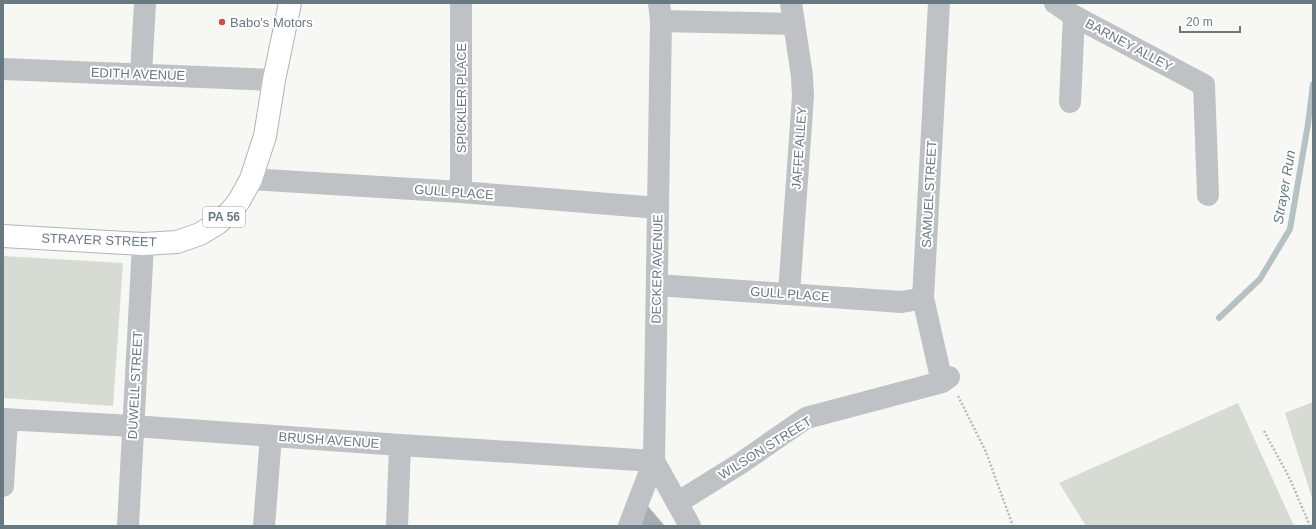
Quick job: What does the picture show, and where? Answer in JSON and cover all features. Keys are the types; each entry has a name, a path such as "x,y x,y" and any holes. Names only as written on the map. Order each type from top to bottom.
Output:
{"highway":[{"name":"STRAYER STREET","path":"3,236 143,244 177,242 200,234 218,222 230,212 239,201 251,179 265,136 274,80 290,3"}],"street":[{"path":"141,74 145,3"},
{"name":"SPICKLER PLACE","path":"461,3 462,192"},
{"name":"JAFFE ALLEY","path":"789,293 803,96 802,76 791,3"},
{"name":"SAMUEL STREET","path":"939,3 923,298 945,380"},
{"name":"BARNEY ALLEY","path":"1055,3 1074,16 1204,85 1208,195"},
{"path":"660,12 794,24"},
{"name":"DECKER AVENUE","path":"660,12 654,461 690,526"},
{"path":"1070,102 1074,16"},
{"name":"EDITH AVENUE","path":"3,69 274,80"},
{"name":"GULL PLACE","path":"251,179 462,192 658,208"},
{"name":"DUWELL STREET","path":"128,526 143,244"},
{"name":"GULL PLACE","path":"657,285 902,302 923,298"},
{"name":"WILSON STREET","path":"677,503 741,463 806,418 945,380"},
{"path":"3,486 5,419"},
{"name":"BRUSH AVENUE","path":"5,419 133,426 654,461"},
{"path":"264,526 271,436"},
{"path":"397,526 400,445"},
{"path":"628,526 654,461"}],"path":[{"path":"945,380 986,452 1013,526"},
{"path":"1264,431 1290,479 1310,526"}],"shaded area":[{"path":"3,256 123,263 113,406 3,398"},
{"path":"1313,402 1313,501 1285,413"},
{"path":"1238,403 1294,526 1086,526 1059,483"}],"building":[{"path":"647,505 665,526 641,526"}],"waterway":[{"name":"Strayer Run","path":"1219,318 1260,279 1290,229 1308,124 1313,84"}],"place":[{"name":"Babo's Motors","path":"222,22"}]}
